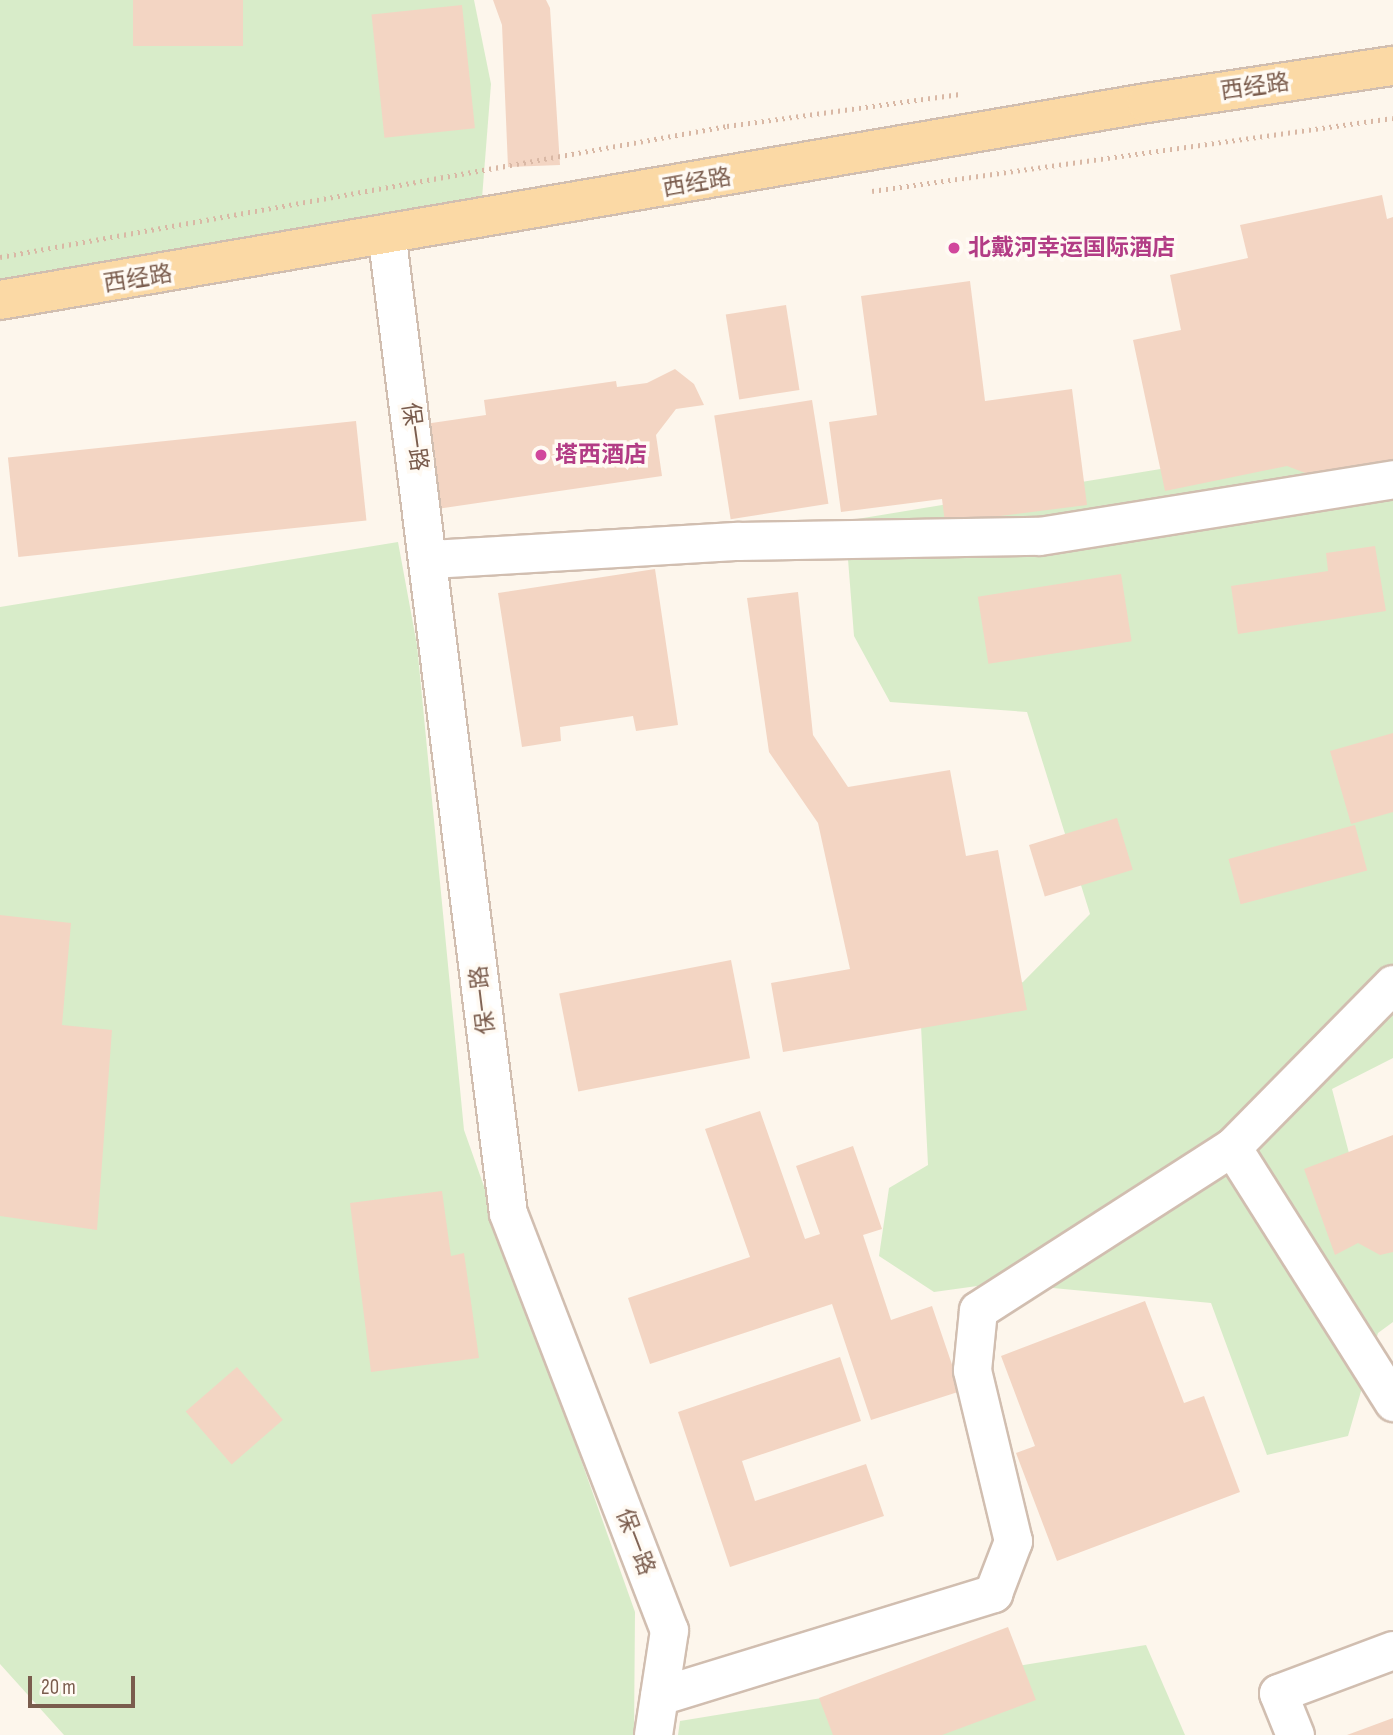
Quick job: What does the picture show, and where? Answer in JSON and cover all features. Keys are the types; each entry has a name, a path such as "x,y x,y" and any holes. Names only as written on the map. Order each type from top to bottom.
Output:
{"main road":[{"name":"西经路","path":"0,300 387,239 1147,103 1393,66"}],"street":[{"name":"保一路","path":"387,239 431,559 508,1213 669,1630 653,1735"},
{"path":"431,559 738,541 1039,536 1393,479"},
{"path":"659,1696 993,1593 1013,1541 972,1370 978,1310 1232,1147 1393,984"},
{"path":"1232,1147 1393,1402"},
{"path":"1296,1735 1278,1693 1393,1650"}],"path":[{"path":"0,257 727,126 971,93"}],"green space":[{"path":"0,0 474,0 491,84 481,211 0,290"},
{"path":"1393,444 1393,1058 1332,1089 1358,1187 1393,1198 1393,1322 1378,1333 1348,1436 1267,1455 1211,1303 999,1283 934,1292 879,1256 889,1188 928,1165 921,1026 1023,982 1090,914 1027,712 890,702 854,636 845,521 1264,452"},
{"path":"398,542 417,645 464,1130 635,1612 634,1735 64,1735 0,1664 0,607"},
{"path":"1146,1645 1185,1735 678,1735 680,1721"}],"building":[{"path":"133,0 243,0 243,46 133,46"},
{"path":"493,0 546,0 550,8 560,165 508,167 502,25"},
{"path":"462,5 475,128 384,138 371,15"},
{"path":"1382,195 1387,219 1393,217 1393,463 1321,479 1287,466 1165,491 1133,340 1181,330 1170,275 1248,258 1240,225"},
{"path":"970,281 985,401 1072,389 1087,505 945,523 942,499 841,512 829,422 877,415 861,296"},
{"path":"786,305 799,390 739,399 726,315"},
{"name":"塔西酒店","path":"675,369 694,384 704,405 676,409 656,435 662,476 430,510 418,425 486,415 484,400 616,381 617,387 647,383"},
{"path":"812,400 828,504 731,519 714,415"},
{"path":"356,421 366,520 18,557 8,458"},
{"path":"1375,546 1386,611 1238,634 1231,586 1328,571 1326,553"},
{"path":"655,569 678,725 636,731 633,716 560,727 561,741 522,747 498,593"},
{"path":"1121,574 1132,641 988,664 978,597"},
{"path":"798,592 813,735 848,787 950,770 966,856 998,850 1027,1010 783,1052 771,983 850,969 818,823 769,752 747,598"},
{"path":"1393,733 1393,812 1351,824 1330,751"},
{"path":"1117,818 1133,870 1045,897 1029,845"},
{"path":"1355,825 1367,870 1241,904 1228,859"},
{"path":"0,915 71,923 62,1025 112,1030 97,1230 0,1216"},
{"path":"731,960 750,1058 578,1092 559,993"},
{"path":"760,1111 805,1239 820,1234 796,1166 853,1146 882,1229 863,1235 891,1320 932,1306 961,1391 871,1420 832,1304 650,1364 628,1298 750,1257 705,1129"},
{"path":"1393,1135 1393,1252 1380,1255 1358,1243 1335,1255 1304,1169"},
{"path":"442,1191 451,1256 464,1253 479,1358 371,1372 350,1203"},
{"path":"1145,1301 1184,1403 1204,1396 1240,1492 1057,1561 1016,1453 1035,1446 1001,1356"},
{"path":"840,1357 861,1421 742,1461 755,1501 866,1464 884,1516 730,1567 678,1412"},
{"path":"237,1367 283,1420 232,1464 186,1412"},
{"path":"1008,1627 1036,1700 942,1735 833,1735 819,1698"},
{"path":"1393,1718 1393,1735 1347,1735"}],"place":[{"name":"北戴河幸运国际酒店","path":"954,248"},
{"name":"塔西酒店","path":"541,455"}]}
